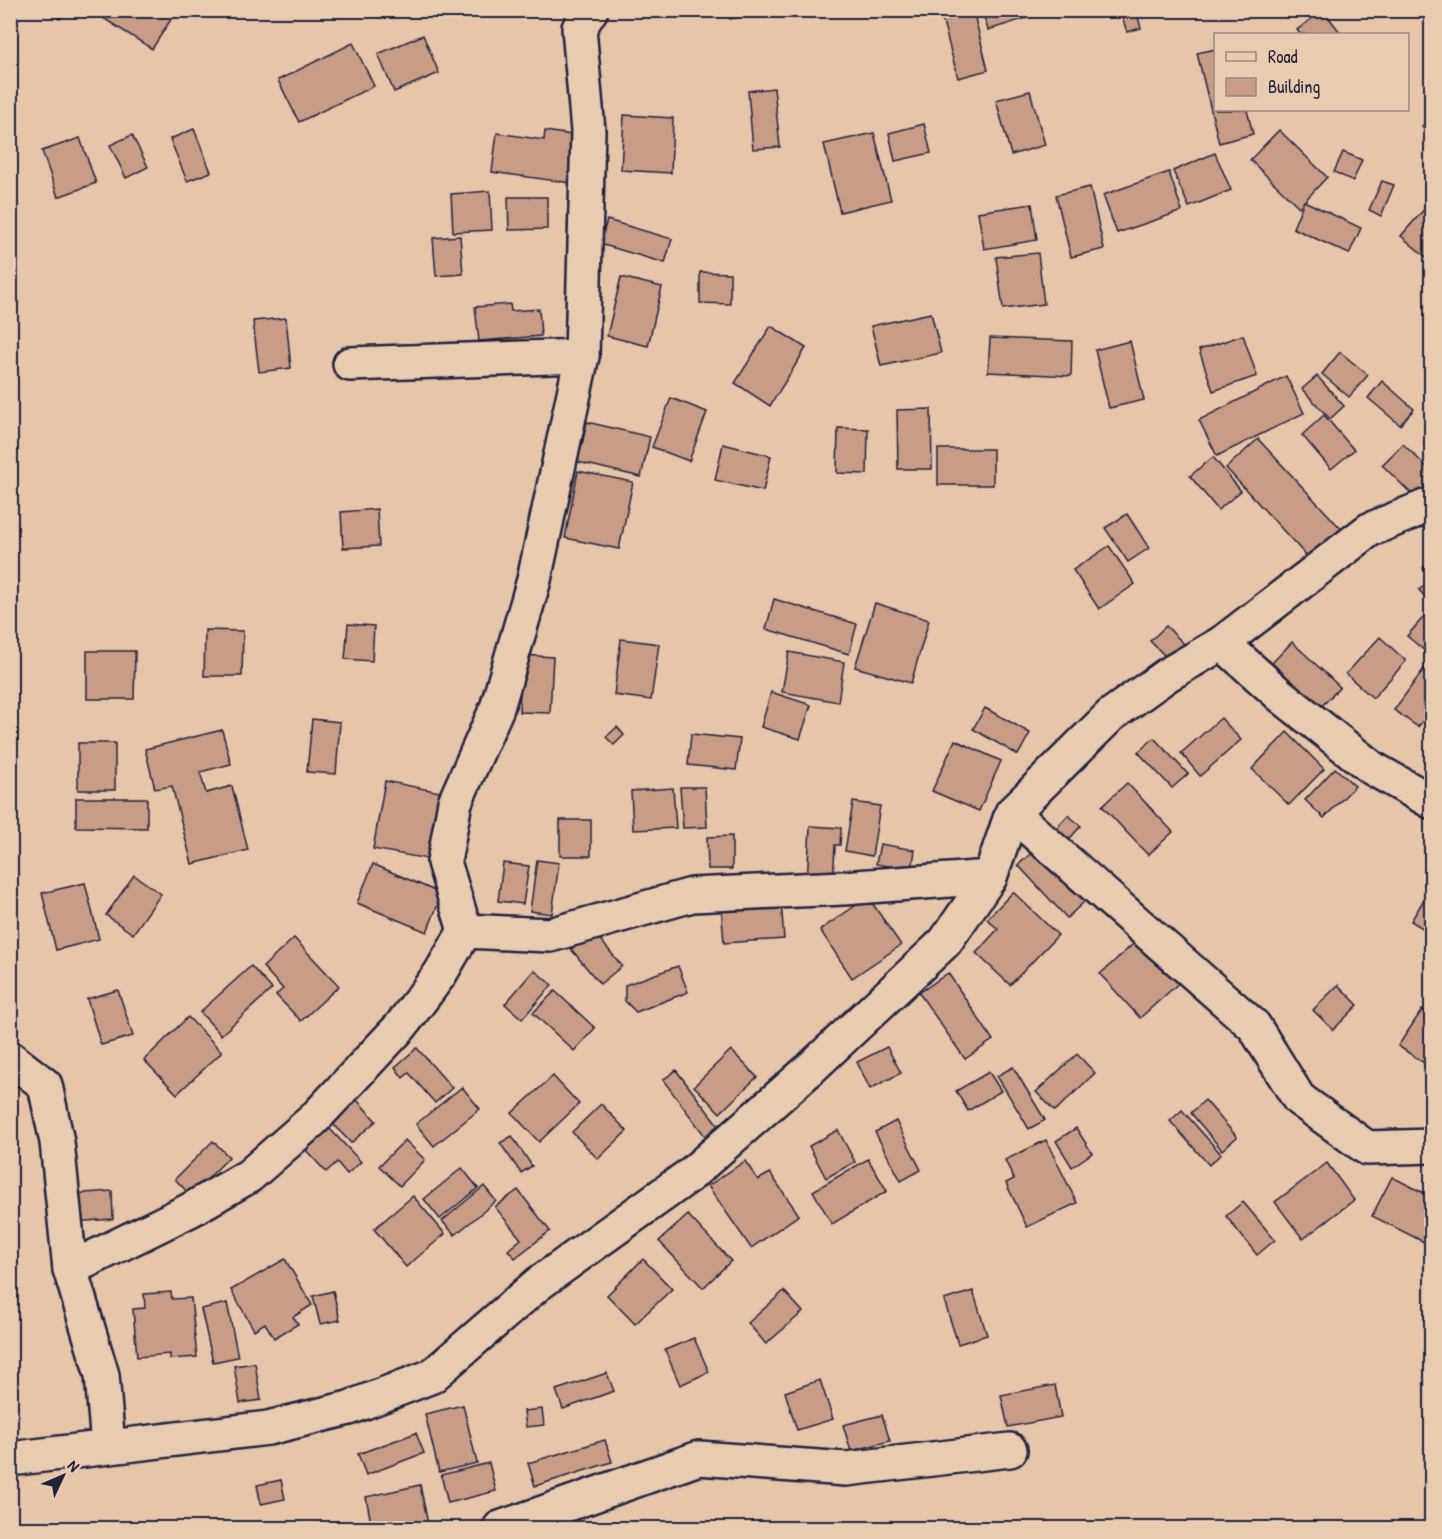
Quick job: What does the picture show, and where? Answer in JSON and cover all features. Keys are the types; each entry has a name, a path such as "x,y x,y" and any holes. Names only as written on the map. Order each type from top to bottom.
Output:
{"street":[{"path":"70,1269 190,1210 249,1176 314,1119 401,1026 440,974 465,931 444,862 455,802 497,708 528,602 582,356 588,131 579,28 591,10"},
{"path":"351,364 582,356"},
{"path":"10,1459 268,1428 349,1408 432,1376 538,1284 690,1175 809,1070 945,942 990,877 1012,813 1111,716 1167,675 1222,643 1370,530 1431,504"},
{"path":"1222,643 1280,696 1372,768 1431,802"},
{"path":"1012,813 1254,1026 1299,1099 1367,1148 1431,1146"},
{"path":"465,931 550,935 692,895 843,888 990,877"},
{"path":"10,1058 45,1085 57,1142 70,1269 102,1375 108,1446"},
{"path":"500,1528 699,1458 846,1469 1010,1450"}],"building":[{"path":"54,10 75,10 59,19"},
{"path":"103,10 177,10 152,49 100,16"},
{"path":"728,10 779,10 730,19"},
{"path":"954,10 973,10 988,70 958,78 941,14"},
{"path":"982,10 1028,10 1030,17 988,30"},
{"path":"1120,10 1136,10 1141,28 1127,32"},
{"path":"1323,10 1340,32 1299,33 1297,30"},
{"path":"423,35 439,73 394,92 378,54"},
{"path":"353,43 374,86 299,122 278,80"},
{"path":"1214,49 1214,111 1247,111 1253,134 1219,143 1197,53"},
{"path":"774,88 780,147 753,149 748,91"},
{"path":"1030,91 1045,145 1011,155 996,100"},
{"path":"624,115 673,118 671,173 621,170"},
{"path":"1432,117 1432,136 1422,126"},
{"path":"924,124 931,153 895,161 889,133"},
{"path":"194,129 211,172 187,181 170,139"},
{"path":"1279,130 1327,177 1299,207 1250,160"},
{"path":"545,131 578,136 571,183 492,172 497,133 544,140"},
{"path":"874,133 891,200 840,212 824,144"},
{"path":"132,135 148,167 126,178 110,145"},
{"path":"80,138 96,183 58,197 42,151"},
{"path":"1343,152 1362,160 1353,181 1334,172"},
{"path":"1215,153 1231,190 1189,207 1173,171"},
{"path":"1169,172 1182,211 1117,233 1103,195"},
{"path":"1382,181 1394,185 1381,216 1369,210"},
{"path":"1090,187 1104,249 1071,257 1056,195"},
{"path":"490,191 492,230 453,232 451,194"},
{"path":"508,197 547,197 547,229 509,230"},
{"path":"1304,201 1361,228 1349,254 1293,228"},
{"path":"1032,204 1037,240 984,249 978,212"},
{"path":"1426,207 1432,212 1432,262 1401,236"},
{"path":"607,220 672,239 665,263 600,244"},
{"path":"460,236 463,274 436,276 433,238"},
{"path":"1038,253 1044,304 1003,309 996,257"},
{"path":"700,272 730,273 730,304 700,303"},
{"path":"621,277 662,287 648,346 607,336"},
{"path":"510,304 511,311 539,309 541,336 479,341 475,307"},
{"path":"931,313 941,353 881,366 871,326"},
{"path":"286,318 291,368 259,372 253,321"},
{"path":"771,326 806,348 770,406 735,383"},
{"path":"1243,335 1257,376 1213,391 1199,350"},
{"path":"990,338 1072,341 1071,376 988,372"},
{"path":"1130,341 1144,400 1109,408 1095,350"},
{"path":"1340,352 1368,375 1349,397 1322,374"},
{"path":"1286,376 1304,413 1217,456 1199,420"},
{"path":"1317,376 1344,406 1330,419 1302,389"},
{"path":"1382,381 1414,409 1400,425 1368,398"},
{"path":"671,398 707,412 689,461 652,447"},
{"path":"931,409 932,469 898,469 897,410"},
{"path":"1324,415 1354,450 1331,469 1302,435"},
{"path":"587,422 650,437 641,477 578,462"},
{"path":"838,428 868,429 867,474 837,473"},
{"path":"1432,437 1432,453 1424,444"},
{"path":"1258,439 1345,533 1313,563 1226,468"},
{"path":"723,444 771,456 763,491 715,480"},
{"path":"1403,444 1432,472 1432,493 1421,503 1382,465"},
{"path":"938,449 993,449 993,485 938,485"},
{"path":"1213,457 1241,491 1218,510 1190,476"},
{"path":"578,471 633,482 619,549 565,538"},
{"path":"377,509 379,546 343,548 341,512"},
{"path":"1127,514 1149,548 1128,562 1105,528"},
{"path":"1109,546 1135,584 1099,609 1073,570"},
{"path":"1432,559 1432,578 1423,568"},
{"path":"1432,579 1432,604 1419,590"},
{"path":"774,599 857,624 849,654 766,629"},
{"path":"875,603 929,620 911,683 855,667"},
{"path":"1429,611 1432,613 1432,657 1407,636"},
{"path":"348,624 374,626 372,661 345,659"},
{"path":"1166,626 1184,644 1168,659 1150,641"},
{"path":"205,630 243,631 242,676 204,676"},
{"path":"1380,637 1406,661 1373,698 1346,674"},
{"path":"621,639 659,644 651,700 614,695"},
{"path":"1292,642 1340,687 1320,708 1272,663"},
{"path":"87,651 135,651 134,699 87,699"},
{"path":"789,652 844,662 838,702 782,692"},
{"path":"522,655 553,657 550,713 519,712"},
{"path":"1426,666 1432,670 1432,709 1418,727 1394,710"},
{"path":"771,692 811,705 800,739 761,727"},
{"path":"985,708 1030,733 1018,755 973,729"},
{"path":"1221,718 1241,740 1200,776 1181,753"},
{"path":"312,719 340,722 336,774 307,772"},
{"path":"617,727 624,735 614,745 606,737"},
{"path":"222,730 231,764 200,772 206,793 232,786 248,850 192,864 172,786 155,789 145,749"},
{"path":"1287,732 1324,769 1289,805 1252,769"},
{"path":"691,734 740,739 736,770 688,765"},
{"path":"1154,738 1188,774 1172,788 1138,752"},
{"path":"955,740 1001,761 979,811 932,791"},
{"path":"78,743 115,743 115,790 78,790"},
{"path":"1335,768 1355,786 1324,818 1305,800"},
{"path":"385,781 440,792 427,859 373,849"},
{"path":"1127,783 1173,832 1148,855 1102,806"},
{"path":"680,787 705,787 707,827 683,828"},
{"path":"673,788 676,828 633,830 631,791"},
{"path":"76,798 147,798 147,828 76,827"},
{"path":"853,802 880,806 872,856 845,851"},
{"path":"1068,815 1081,826 1062,847 1049,836"},
{"path":"560,820 591,820 591,856 560,856"},
{"path":"810,826 841,828 840,845 835,845 833,884 807,883"},
{"path":"732,836 732,869 708,869 707,837"},
{"path":"880,844 915,850 912,870 876,864"},
{"path":"1038,847 1087,899 1067,918 1018,865"},
{"path":"537,860 559,863 552,914 530,911"},
{"path":"503,863 529,866 523,904 498,901"},
{"path":"373,864 442,894 427,932 357,903"},
{"path":"134,875 161,894 133,934 106,915"},
{"path":"85,883 99,939 56,950 42,893"},
{"path":"1432,886 1432,934 1411,921"},
{"path":"1013,892 1058,935 1010,985 976,953 998,929 987,919"},
{"path":"868,897 901,945 852,978 820,930"},
{"path":"781,901 784,939 724,943 721,905"},
{"path":"593,931 622,966 600,984 571,949"},
{"path":"1141,937 1181,981 1140,1018 1100,974"},
{"path":"294,938 339,986 301,1021 276,995 283,989 263,967"},
{"path":"251,966 272,989 221,1035 200,1012"},
{"path":"678,966 688,992 636,1012 625,1001 625,985"},
{"path":"534,970 552,985 522,1019 505,1004"},
{"path":"948,973 993,1040 965,1059 919,993"},
{"path":"1338,985 1358,1005 1333,1030 1313,1010"},
{"path":"118,990 133,1036 101,1045 87,999"},
{"path":"555,991 595,1028 574,1051 533,1013"},
{"path":"1422,1010 1432,1016 1432,1068 1398,1046"},
{"path":"188,1017 222,1052 177,1094 144,1060"},
{"path":"887,1047 901,1073 870,1089 857,1062"},
{"path":"417,1048 452,1088 435,1103 409,1073 403,1078 395,1067"},
{"path":"731,1050 757,1077 720,1113 694,1086"},
{"path":"1077,1054 1095,1073 1055,1111 1036,1092"},
{"path":"1013,1067 1045,1120 1029,1129 997,1076"},
{"path":"676,1070 718,1125 705,1136 663,1080"},
{"path":"989,1072 1001,1091 968,1111 956,1091"},
{"path":"553,1076 579,1104 539,1142 512,1113"},
{"path":"462,1087 480,1109 434,1146 416,1124"},
{"path":"357,1100 376,1121 351,1143 332,1123"},
{"path":"1205,1100 1237,1137 1222,1150 1191,1113"},
{"path":"601,1104 627,1131 598,1159 572,1132"},
{"path":"1182,1110 1221,1154 1209,1165 1170,1121"},
{"path":"896,1121 921,1170 901,1181 875,1132"},
{"path":"329,1128 361,1162 347,1174 337,1162 326,1172 305,1149"},
{"path":"1076,1128 1092,1153 1072,1167 1056,1141"},
{"path":"838,1130 855,1162 826,1178 809,1146"},
{"path":"512,1136 532,1166 521,1173 500,1143"},
{"path":"405,1140 425,1160 400,1186 379,1166"},
{"path":"1046,1140 1077,1203 1027,1227 1006,1183 1014,1179 1005,1160"},
{"path":"213,1141 229,1157 191,1196 175,1179"},
{"path":"868,1159 887,1191 832,1224 813,1191"},
{"path":"745,1161 758,1180 770,1173 799,1215 751,1248 708,1186"},
{"path":"1327,1163 1354,1200 1303,1239 1275,1202"},
{"path":"462,1168 478,1188 440,1219 424,1199"},
{"path":"1392,1177 1432,1197 1432,1246 1372,1216"},
{"path":"484,1186 496,1201 455,1235 442,1221"},
{"path":"518,1190 550,1231 515,1258 508,1250 521,1239 495,1207"},
{"path":"112,1191 113,1219 73,1222 71,1194"},
{"path":"413,1196 445,1234 406,1267 374,1229"},
{"path":"1243,1202 1275,1240 1257,1255 1226,1216"},
{"path":"688,1215 731,1261 703,1288 659,1241"},
{"path":"285,1259 312,1305 293,1317 298,1324 274,1338 265,1323 254,1330 231,1290"},
{"path":"643,1259 672,1289 635,1324 607,1295"},
{"path":"333,1291 340,1320 320,1324 313,1296"},
{"path":"784,1291 803,1312 766,1344 748,1323"},
{"path":"973,1291 987,1335 958,1344 944,1300"},
{"path":"171,1292 172,1299 191,1298 197,1357 170,1359 170,1354 137,1357 133,1309 145,1308 144,1294"},
{"path":"227,1303 238,1357 213,1362 201,1309"},
{"path":"694,1338 709,1372 680,1385 665,1350"},
{"path":"255,1363 261,1400 240,1403 234,1366"},
{"path":"607,1373 614,1391 563,1409 556,1390"},
{"path":"820,1380 833,1419 797,1430 785,1392"},
{"path":"1055,1385 1061,1417 1008,1427 1001,1395"},
{"path":"463,1405 477,1463 439,1472 425,1414"},
{"path":"542,1409 544,1425 526,1427 524,1411"},
{"path":"882,1415 890,1441 851,1451 843,1425"},
{"path":"416,1433 424,1453 366,1475 358,1454"},
{"path":"605,1440 612,1462 535,1486 528,1463"},
{"path":"489,1463 496,1491 448,1503 441,1475"},
{"path":"281,1480 285,1499 261,1504 257,1485"},
{"path":"420,1485 428,1524 405,1528 372,1528 366,1497"}]}
